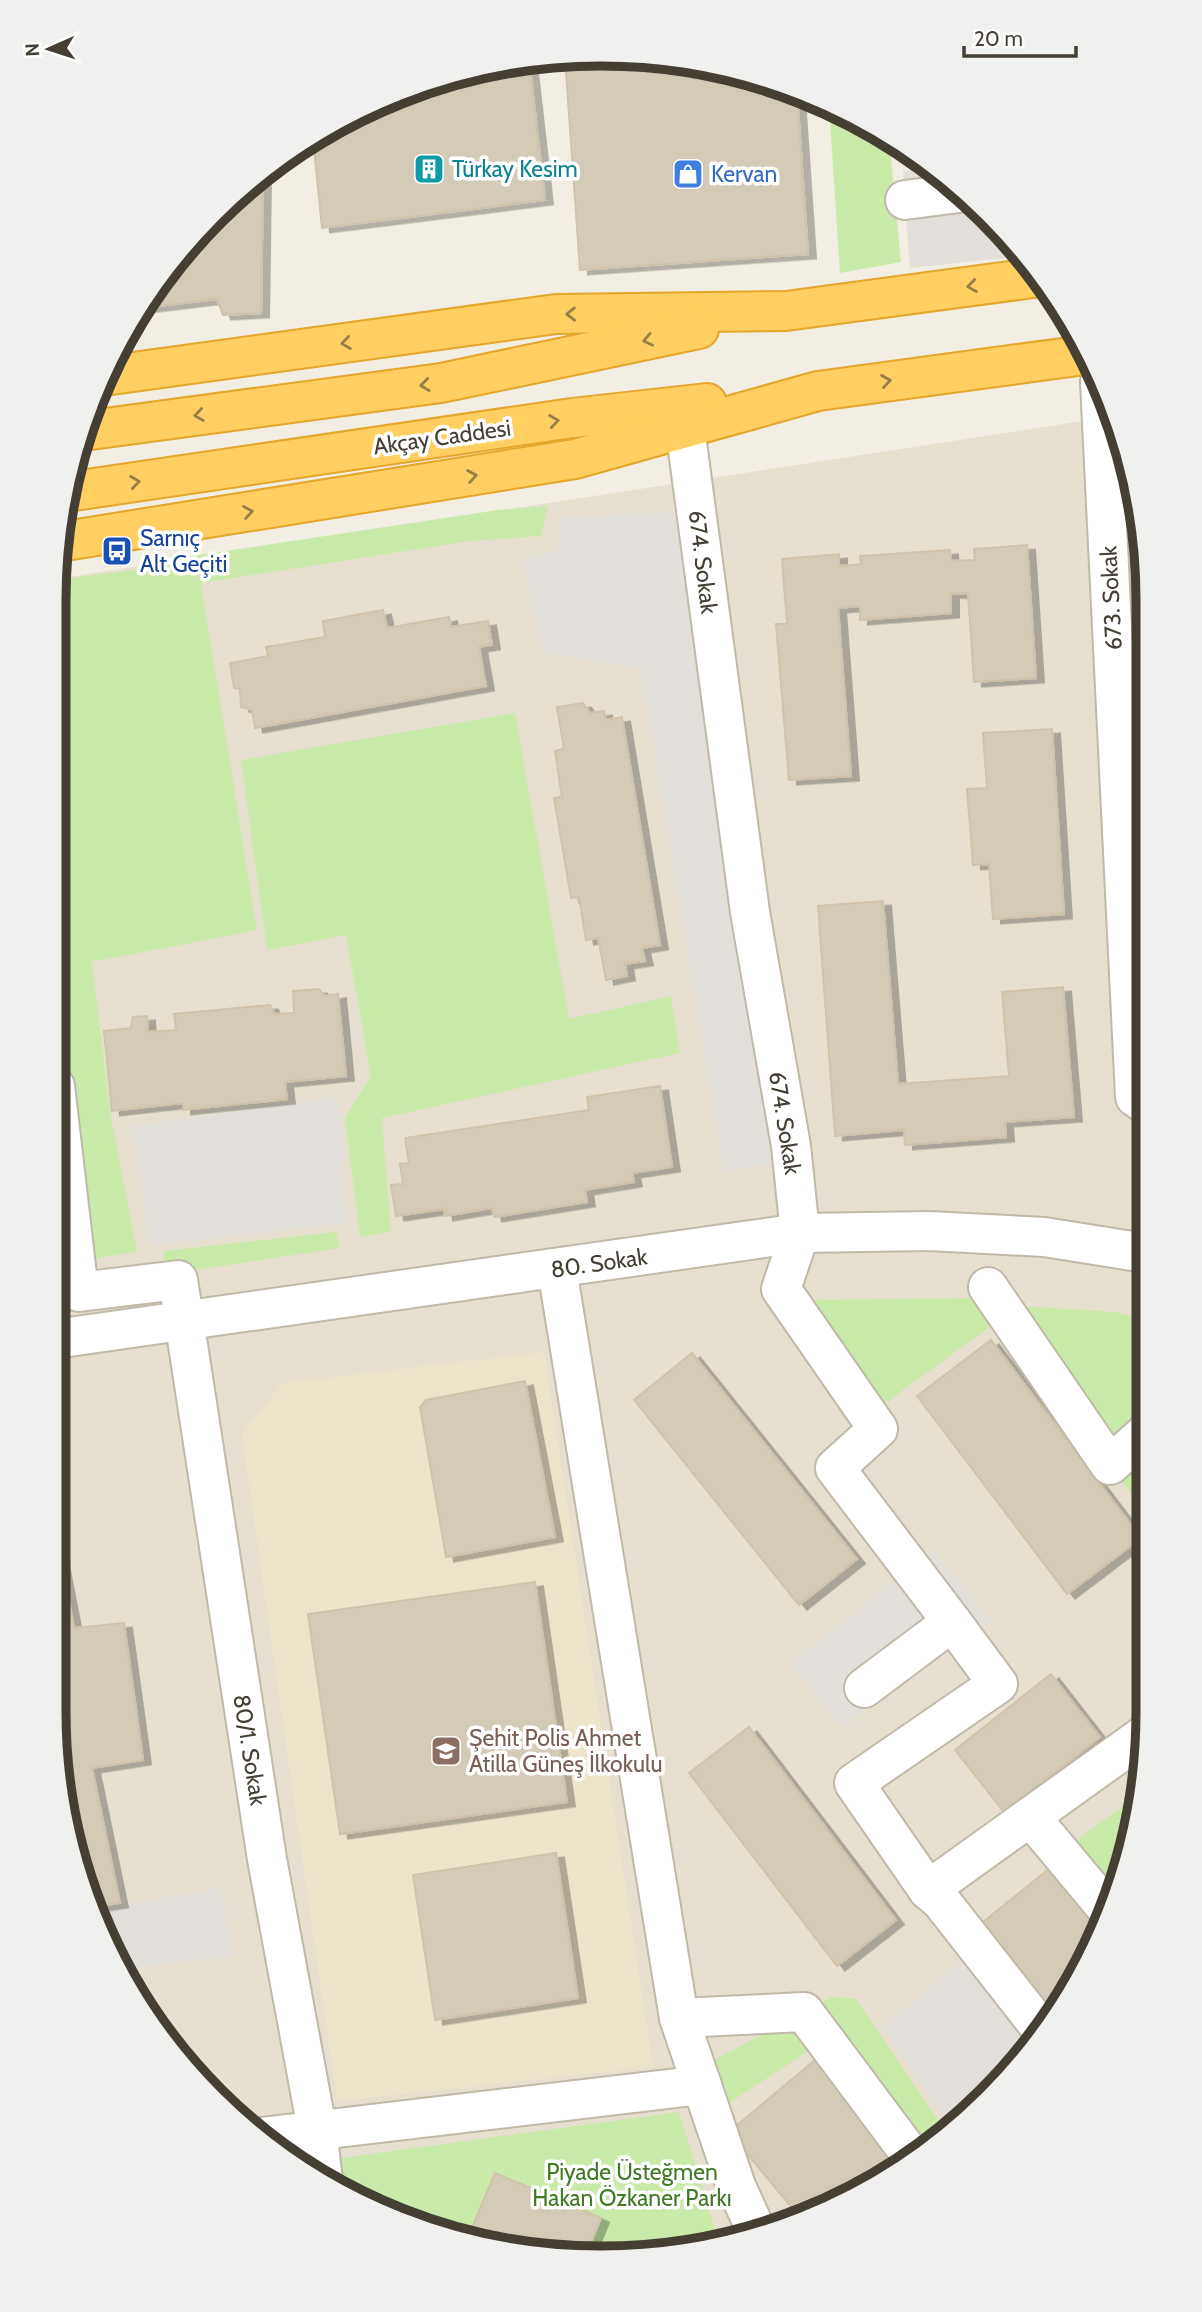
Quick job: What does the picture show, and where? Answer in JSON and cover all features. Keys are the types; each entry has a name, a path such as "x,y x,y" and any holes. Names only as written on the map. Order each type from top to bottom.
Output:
{"highway":[{"path":"95,429 441,383 786,311 1026,278"},
{"path":"118,374 556,314 786,311"},
{"path":"70,540 575,459 818,391 1075,356"},
{"name":"Akçay Caddesi","path":"79,490 572,418 818,391"}],"street":[{"path":"905,200 948,195"},
{"name":"673. Sokak","path":"1102,414 1136,1098"},
{"name":"674. Sokak","path":"685,428 750,912 791,1146 800,1233 781,1289 878,1429 835,1468 952,1622"},
{"name":"80/1. Sokak","path":"66,1180 79,1292 178,1280 267,1859 317,2129 321,2166"},
{"name":"80. Sokak","path":"66,1337 184,1318 557,1269 800,1233 929,1231 1044,1237 1136,1252"},
{"path":"557,1269 679,2018 736,2186 753,2223"},
{"path":"988,1287 1110,1465 1136,1442"},
{"path":"864,1688 952,1622 998,1684 854,1783 934,1896 1035,2021"},
{"path":"934,1896 1134,1743"},
{"path":"934,1896 1038,1826 1133,1752"},
{"path":"1038,1826 1100,1901"},
{"path":"679,2018 804,2012 906,2150"},
{"path":"276,2135 702,2085"}],"shaded area":[{"path":"915,169 926,177 979,223 1010,257 910,268 903,171"},
{"path":"1104,421 1107,429 1131,531 1136,601 1136,1711 1131,1781 1125,1815 1107,1883 1095,1916 1064,1978 1045,2008 1003,2063 979,2089 926,2135 898,2155 868,2174 806,2205 773,2217 705,2235 671,2241 601,2246 531,2241 497,2235 429,2217 396,2205 334,2174 276,2135 223,2089 199,2063 157,2008 122,1947 95,1883 77,1815 71,1781 66,1711 67,577 1076,422"},
{"path":"681,512 778,1161 724,1173 641,669 543,652 522,559 558,549 560,517"},
{"path":"338,1097 347,1223 150,1246 132,1126"},
{"name":"Şehit Polis Ahmet Atilla Güneş İlkokulu","path":"544,1352 653,2067 337,2101 242,1434 283,1383"},
{"path":"934,1550 992,1621 842,1727 790,1663"},
{"path":"219,1888 235,1955 132,1967 104,1909"},
{"path":"968,1955 1027,2034 979,2089 946,2119 883,2027"}],"green space":[{"path":"830,119 891,152 901,262 840,273"},
{"path":"548,506 541,536 470,541 201,583 257,930 92,962 111,1116 137,1252 91,1259 66,1104 67,578 157,567 160,561 498,510"},
{"path":"515,713 569,1019 671,996 680,1053 382,1118 391,1232 360,1237 345,1118 371,1076 346,935 267,950 241,760"},
{"path":"336,1232 340,1248 162,1275 164,1251"},
{"path":"975,1298 992,1325 884,1404 807,1300"},
{"path":"989,1304 1115,1312 1136,1317 1136,1500"},
{"path":"1127,1803 1103,1894 1065,1849"},
{"path":"832,1997 856,1999 940,2123 909,2147 820,2043 731,2102 707,2064"},
{"name":"Piyade Üsteğmen Hakan Özkaner Parkı","path":"679,2112 716,2232 671,2241 601,2246 531,2241 497,2235 429,2217 365,2190 342,2178 341,2158"}],"building":[{"name":"Kervan","path":"601,66 671,71 739,85 798,104 808,254 580,270 566,68"},
{"name":"Türkay Kesim","path":"530,71 545,200 322,228 314,151 396,107 463,85"},
{"path":"263,188 261,313 223,315 217,299 155,306 199,249 223,223"},
{"path":"1027,545 1036,678 974,682 968,594 951,593 951,613 860,620 860,606 838,608 851,776 789,780 776,624 787,624 782,559 839,554 839,566 861,564 860,556 950,550 951,561 975,560 974,549"},
{"path":"1118,566 1134,566 1136,790"},
{"path":"383,610 387,628 449,617 451,627 488,621 492,645 479,647 486,686 255,728 252,710 241,707 240,689 234,688 230,663 268,656 266,647 325,637 323,621"},
{"path":"583,703 590,713 604,711 606,720 622,717 660,945 642,948 645,961 625,964 627,976 606,980 598,938 586,940 579,897 571,898 554,798 562,797 555,751 564,749 557,707"},
{"path":"1052,729 1064,914 993,919 989,864 973,865 967,789 987,788 983,733"},
{"path":"883,901 898,1084 1009,1076 1002,992 1063,987 1074,1117 1005,1122 1006,1137 905,1145 904,1130 835,1136 818,906"},
{"path":"319,989 324,996 338,994 346,1076 285,1082 287,1099 183,1110 183,1103 112,1111 104,1031 131,1028 133,1017 147,1016 148,1032 176,1030 174,1014 270,1005 274,1014 294,1013 293,991"},
{"path":"660,1086 672,1167 632,1173 634,1182 585,1190 587,1202 494,1217 492,1208 445,1216 444,1209 396,1216 391,1185 403,1184 400,1164 409,1163 405,1138 589,1110 587,1097"},
{"path":"991,1340 1136,1531 1136,1542 1067,1594 917,1396"},
{"path":"692,1353 857,1559 799,1605 634,1400"},
{"path":"525,1381 555,1537 446,1557 420,1407 426,1400"},
{"name":"Şehit Polis Ahmet Atilla Güneş İlkokulu","path":"535,1582 567,1802 340,1834 308,1614"},
{"path":"66,1586 74,1628 124,1623 143,1760 92,1768 120,1903 103,1906 85,1849 71,1781 66,1711"},
{"path":"1051,1674 1100,1737 1004,1812 955,1750"},
{"path":"749,1727 896,1920 837,1966 689,1773"},
{"path":"556,1853 578,1998 435,2020 413,1875"},
{"path":"1060,1860 1098,1907 1064,1978 1040,2016 972,1931"},
{"path":"821,2055 901,2153 868,2174 793,2210 729,2132"},
{"path":"495,2173 601,2218 590,2245 531,2241 471,2229"}],"place":[{"name":"Türkay Kesim","path":"429,169"},
{"name":"Kervan","path":"688,174"},
{"name":"Sarnıç Alt Geçiti","path":"117,551"},
{"name":"Şehit Polis Ahmet Atilla Güneş İlkokulu","path":"446,1751"}]}
